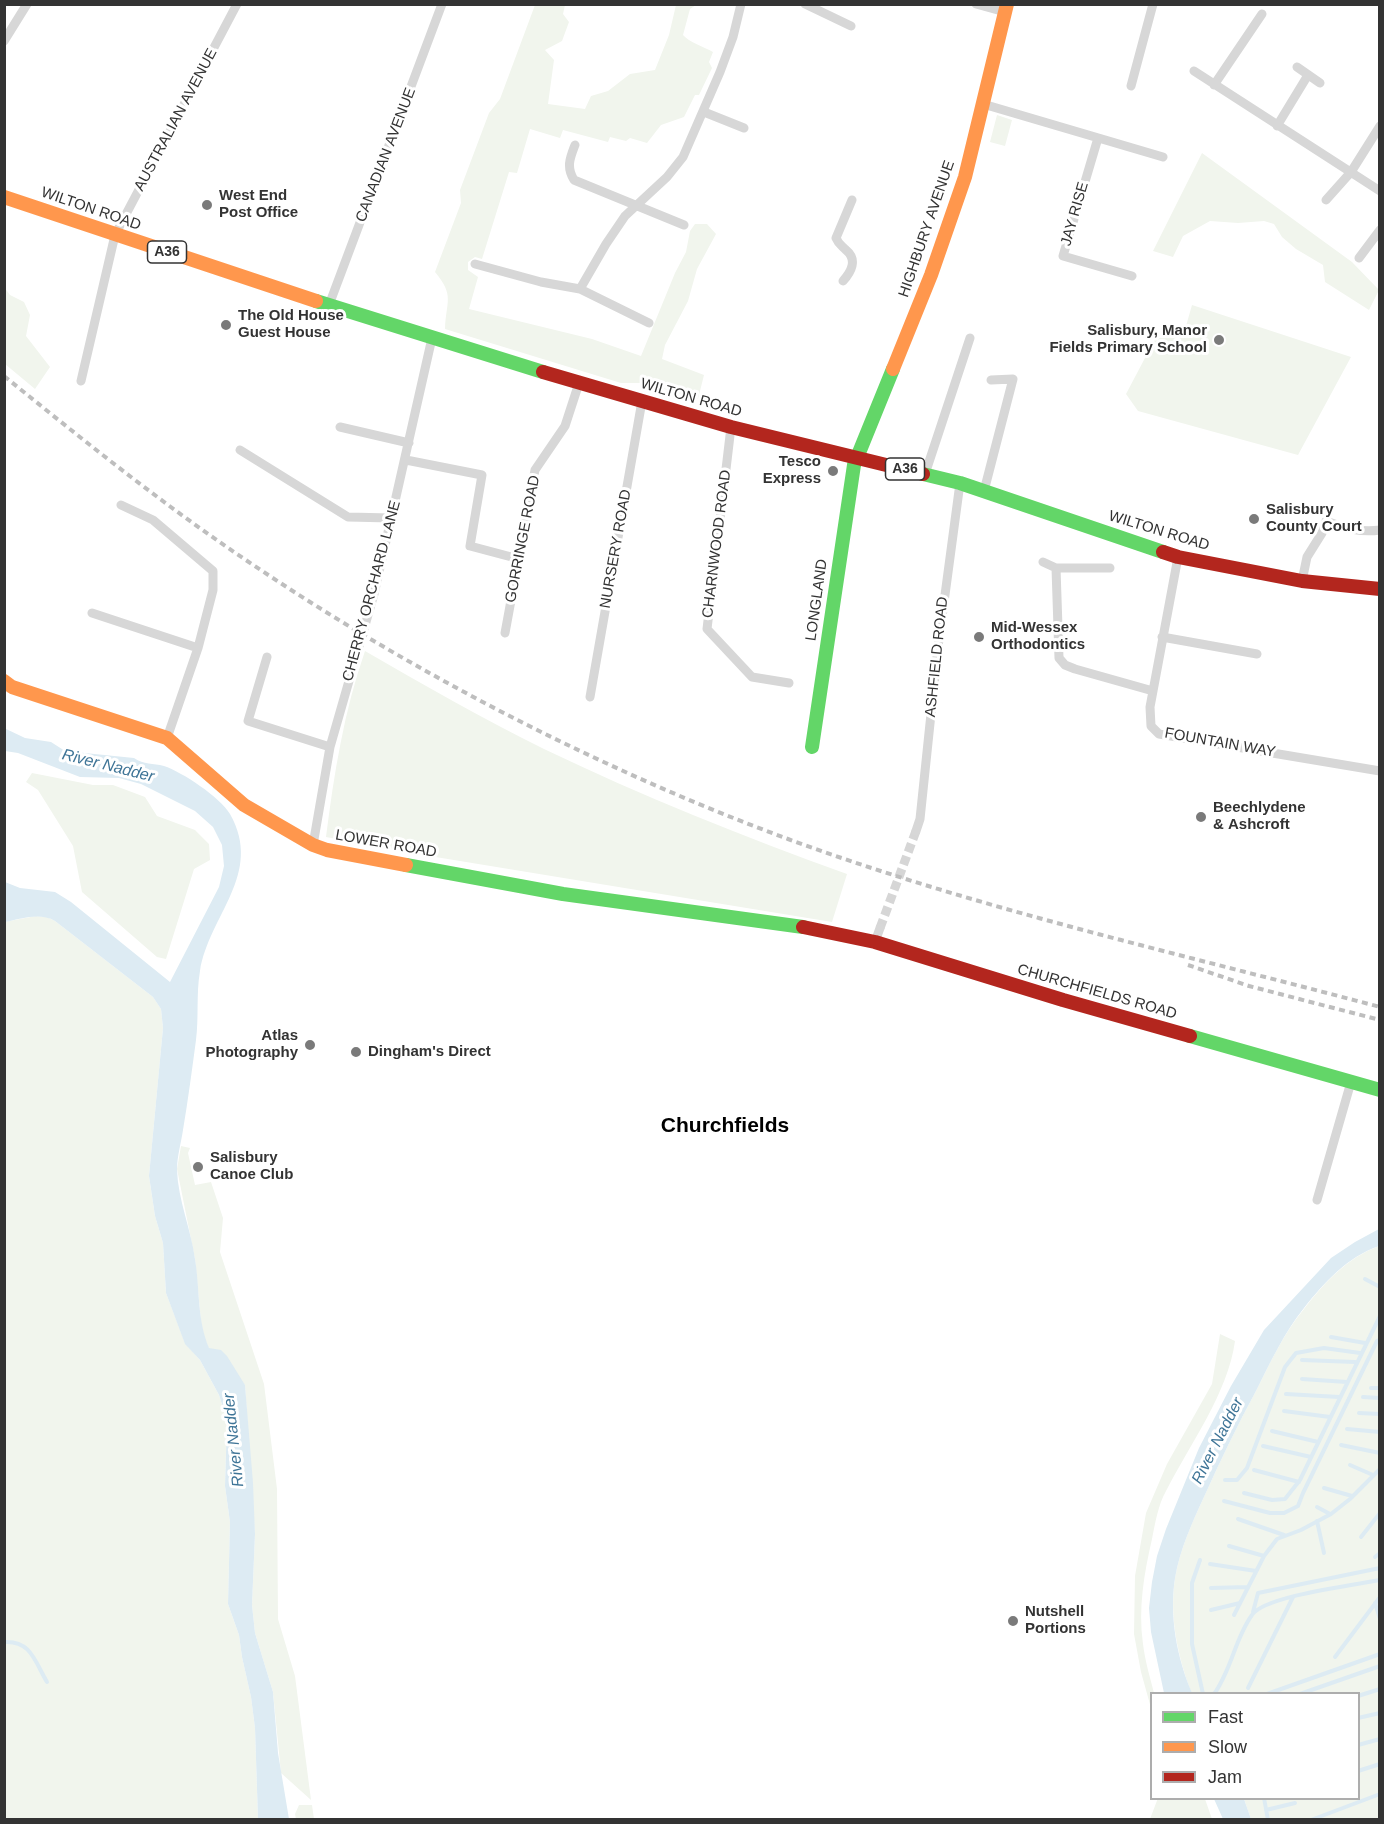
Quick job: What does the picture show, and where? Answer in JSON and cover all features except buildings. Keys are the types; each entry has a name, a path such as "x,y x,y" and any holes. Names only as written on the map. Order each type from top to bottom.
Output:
{"main road":[{"name":"HIGHBURY AVENUE","path":"856,458 931,275 965,177 1006,8"},
{"name":"WILTON ROAD","path":"4,197 329,305 579,383 731,427 960,483 1178,556 1302,581 1380,589"},
{"name":"LONGLAND","path":"812,747 856,458"},
{"name":"LOWER ROAD","path":"4,681 12,687 167,738 244,805 313,845 327,850 562,894 805,927"},
{"name":"CHURCHFIELDS ROAD","path":"805,927 875,942 1073,1003 1380,1090"}],"street":[{"path":"4,41 27,4"},
{"name":"AUSTRALIAN AVENUE","path":"81,381 115,235 237,4"},
{"name":"CANADIAN AVENUE","path":"329,305 442,4"},
{"path":"580,290 606,244 635,206 667,177 683,157 704,112 733,37 741,4"},
{"path":"805,4 851,26"},
{"path":"976,4 1006,8"},
{"path":"1131,86 1153,4"},
{"path":"1214,85 1262,14"},
{"path":"1297,67 1320,83"},
{"path":"1194,71 1380,191"},
{"path":"1277,126 1308,75"},
{"path":"983,104 1163,157"},
{"path":"704,112 744,128"},
{"path":"1326,200 1351,172 1380,126"},
{"name":"JAY RISE","path":"1098,138 1063,256 1132,276"},
{"path":"575,145 568,162 569,171 574,180 684,225"},
{"path":"843,281 852,271 852,259 848,251 839,245 836,238 852,200"},
{"path":"1359,258 1380,230"},
{"path":"475,264 580,290 649,323"},
{"name":"CHERRY ORCHARD LANE","path":"313,845 330,747 374,594 432,338"},
{"path":"925,474 970,338"},
{"path":"984,491 1013,379 991,380"},
{"name":"GORRINGE ROAD","path":"505,633 535,470 565,426 579,383"},
{"name":"NURSERY ROAD","path":"590,697 642,401"},
{"path":"340,427 409,443"},
{"name":"CHARNWOOD ROAD","path":"731,427 707,629 752,677 789,683"},
{"path":"240,450 348,517 391,518"},
{"path":"406,460 482,475 470,546 519,559"},
{"name":"ASHFIELD ROAD","path":"915,831 920,819 938,647 960,483"},
{"path":"121,505 153,520 213,571 213,590 198,648 167,738"},
{"path":"1302,581 1307,556 1322,533 1326,521 1350,530 1367,532 1380,530"},
{"name":"FOUNTAIN WAY","path":"1178,556 1150,708 1151,726 1159,734 1380,771"},
{"path":"1043,562 1056,568 1110,568"},
{"path":"1056,568 1059,658 1065,665 1075,669 1153,691"},
{"path":"92,613 198,648"},
{"path":"1162,637 1257,654"},
{"path":"267,657 248,721 330,747"},
{"path":"875,942 880,928"},
{"path":"1317,1200 1351,1082"}],"shaded area":[{"path":"535,5 565,5 563,14 569,22 562,41 545,50 554,60 548,104 585,109 591,96 608,91 630,74 655,70 669,35 676,5 696,5 690,9 683,35 713,52 709,62 712,68 699,95 695,95 684,117 661,125 647,143 630,138 626,141 610,137 608,142 563,130 560,138 530,129 517,173 509,172 482,259 475,257 468,262 468,270 478,277 469,309 592,339 641,356 686,252 690,231 695,224 707,224 716,234 697,269 688,301 665,345 662,359 704,375 698,399 644,383 621,383 445,329 447,293 435,272 461,203 460,190 489,113 500,99"},
{"path":"997,115 1012,120 1005,146 990,142"},
{"path":"1202,153 1352,262 1379,290 1369,310 1325,282 1323,265 1296,249 1282,237 1274,224 1264,221 1238,223 1210,221 1183,236 1173,257 1153,251"},
{"path":"4,287 10,295 24,302 30,315 26,336 50,367 35,389 5,364"},
{"path":"1192,305 1351,357 1298,455 1138,411 1126,394 1155,339 1184,333"},
{"path":"365,651 544,749 694,815 847,874 832,922 326,837 341,743 351,697"},
{"path":"32,773 93,785 113,785 145,797 157,816 195,830 209,844 210,860 194,869 166,959 157,957 82,892 73,846 38,790 26,782"},
{"path":"36,916 47,917 55,921 153,997 161,1009 163,1028 149,1176 155,1216 163,1243 166,1293 185,1343 200,1360 219,1395 227,1420 225,1486 230,1522 228,1604 239,1635 251,1697 255,1728 258,1819 5,1820 4,922"},
{"path":"181,1146 190,1148 188,1153 195,1185 211,1182 223,1218 220,1252 264,1384 277,1489 278,1619 295,1676 311,1800 281,1773 273,1692 255,1633 252,1605 255,1534 245,1385 209,1349 202,1332 195,1259 177,1169"},
{"path":"1379,1246 1379,1819 1251,1819 1244,1800 1360,1800 1360,1692 1191,1692 1179,1652 1174,1622 1173,1593 1177,1567 1191,1526 1222,1457 1290,1328 1337,1272 1367,1251"},
{"path":"1220,1334 1235,1341 1225,1380 1207,1418 1163,1496 1147,1565 1141,1617 1144,1650 1154,1692 1150,1692 1150,1704 1134,1634 1135,1576 1146,1513 1167,1464 1212,1384"},
{"path":"1157,1800 1205,1800 1212,1819 1150,1819"},
{"path":"299,1805 312,1805 314,1819 296,1819 295,1814"}],"water":[{"name":"River Nadder","path":"4,728 25,738 51,742 65,751 134,758 141,762 172,769 200,786 225,807 239,836 241,856 238,875 205,951 200,971 196,1040 177,1170 197,1271 205,1337 209,1348 221,1350 227,1356 245,1385 255,1534 252,1605 255,1633 273,1692 278,1753 289,1819 258,1819 255,1728 251,1697 239,1635 228,1604 230,1522 225,1486 227,1420 219,1395 200,1360 185,1344 166,1293 163,1243 155,1216 149,1176 163,1028 161,1009 153,997 55,921 37,917 5,922 5,882 20,888 55,892 71,902 170,982 219,887 224,866 222,845 213,827 195,811 141,784 119,778 80,777 18,753 5,751"},
{"name":"River Nadder","path":"1379,1229 1379,1246 1357,1257 1337,1272 1320,1289 1284,1338 1235,1430 1195,1517 1183,1546 1173,1592 1178,1651 1192,1692 1164,1692 1151,1632 1149,1608 1152,1582 1157,1556 1166,1529 1199,1448 1231,1386 1264,1330 1331,1258"},
{"path":"1214,1800 1244,1800 1251,1819 1223,1819"}],"waterway":[{"path":"1365,1279 1380,1287"},
{"path":"1244,1493 1272,1500 1285,1499 1300,1480 1380,1316"},
{"path":"1331,1337 1365,1343"},
{"path":"1224,1501 1270,1513 1284,1513 1298,1506 1377,1341 1380,1340"},
{"path":"1225,1480 1237,1480 1247,1468 1285,1367 1296,1353 1324,1348 1360,1353"},
{"path":"1302,1360 1355,1362"},
{"path":"1302,1379 1347,1382"},
{"path":"1371,1388 1380,1388"},
{"path":"1286,1394 1339,1397"},
{"path":"1363,1397 1380,1398"},
{"path":"1284,1411 1330,1417"},
{"path":"1359,1413 1380,1414"},
{"path":"1347,1429 1380,1432"},
{"path":"1272,1431 1318,1442"},
{"path":"1341,1445 1380,1453"},
{"path":"1263,1446 1311,1457"},
{"path":"1350,1465 1373,1475"},
{"path":"1234,1615 1264,1556 1277,1539 1301,1530 1331,1514 1350,1499 1380,1469"},
{"path":"1254,1470 1299,1482"},
{"path":"1324,1488 1352,1496"},
{"path":"1317,1507 1330,1514"},
{"path":"1361,1537 1380,1513"},
{"path":"1238,1519 1284,1535"},
{"path":"1317,1521 1324,1553"},
{"path":"1229,1546 1264,1556"},
{"path":"1375,1557 1380,1553"},
{"path":"1200,1560 1192,1583 1192,1644 1203,1692"},
{"path":"1210,1564 1256,1571"},
{"path":"1253,1612 1258,1593 1380,1568"},
{"path":"1215,1692 1246,1624 1260,1608 1291,1597 1380,1580"},
{"path":"1211,1588 1248,1587"},
{"path":"1248,1688 1293,1597"},
{"path":"1335,1657 1380,1597"},
{"path":"1211,1610 1240,1603"},
{"path":"1375,1603 1380,1619"},
{"path":"4,1642 13,1642 26,1649 47,1682"},
{"path":"1273,1692 1380,1654"},
{"path":"1306,1692 1380,1666"},
{"path":"1360,1695 1380,1689"},
{"path":"1360,1718 1380,1713"},
{"path":"1360,1744 1380,1739"},
{"path":"1360,1770 1380,1764"},
{"path":"1311,1820 1380,1794"},
{"path":"1264,1800 1268,1820"},
{"path":"1266,1810 1295,1803"}],"tunnel":[{"path":"880,928 916,831"}],"railway":[{"path":"4,376 158,498 211,536 347,625 490,706 638,778 788,839 934,888 1082,930 1380,1007"},
{"path":"1188,965 1249,986 1380,1020"}],"traffic: fast":[{"path":"316,301 543,372"},
{"path":"812,747 854,465 893,369"},
{"path":"923,474 960,483 1163,552"},
{"path":"406,865 563,894 803,927"},
{"path":"1190,1036 1380,1090"}],"traffic: slow":[{"path":"893,369 931,275 965,177 1007,4"},
{"path":"4,197 316,301"},
{"path":"4,681 12,687 167,738 244,805 313,845 327,850 406,865"}],"traffic: jam":[{"path":"543,372 731,427 923,474"},
{"path":"1163,552 1178,557 1302,581 1380,589"},
{"path":"803,927 875,942 1063,1000 1190,1036"}],"place":[{"name":"West End Post Office","path":"207,205"},
{"name":"The Old House Guest House","path":"226,325"},
{"name":"Salisbury, Manor Fields Primary School","path":"1219,340"},
{"name":"Tesco Express","path":"833,471"},
{"name":"Salisbury County Court","path":"1254,519"},
{"name":"Mid-Wessex Orthodontics","path":"979,637"},
{"name":"Beechlydene & Ashcroft","path":"1201,817"},
{"name":"Atlas Photography","path":"310,1045"},
{"name":"Dingham's Direct","path":"356,1052"},
{"name":"Salisbury Canoe Club","path":"198,1167"},
{"name":"Nutshell Portions","path":"1013,1621"}],"district":[{"name":"Churchfields","path":"725,1126"}]}
